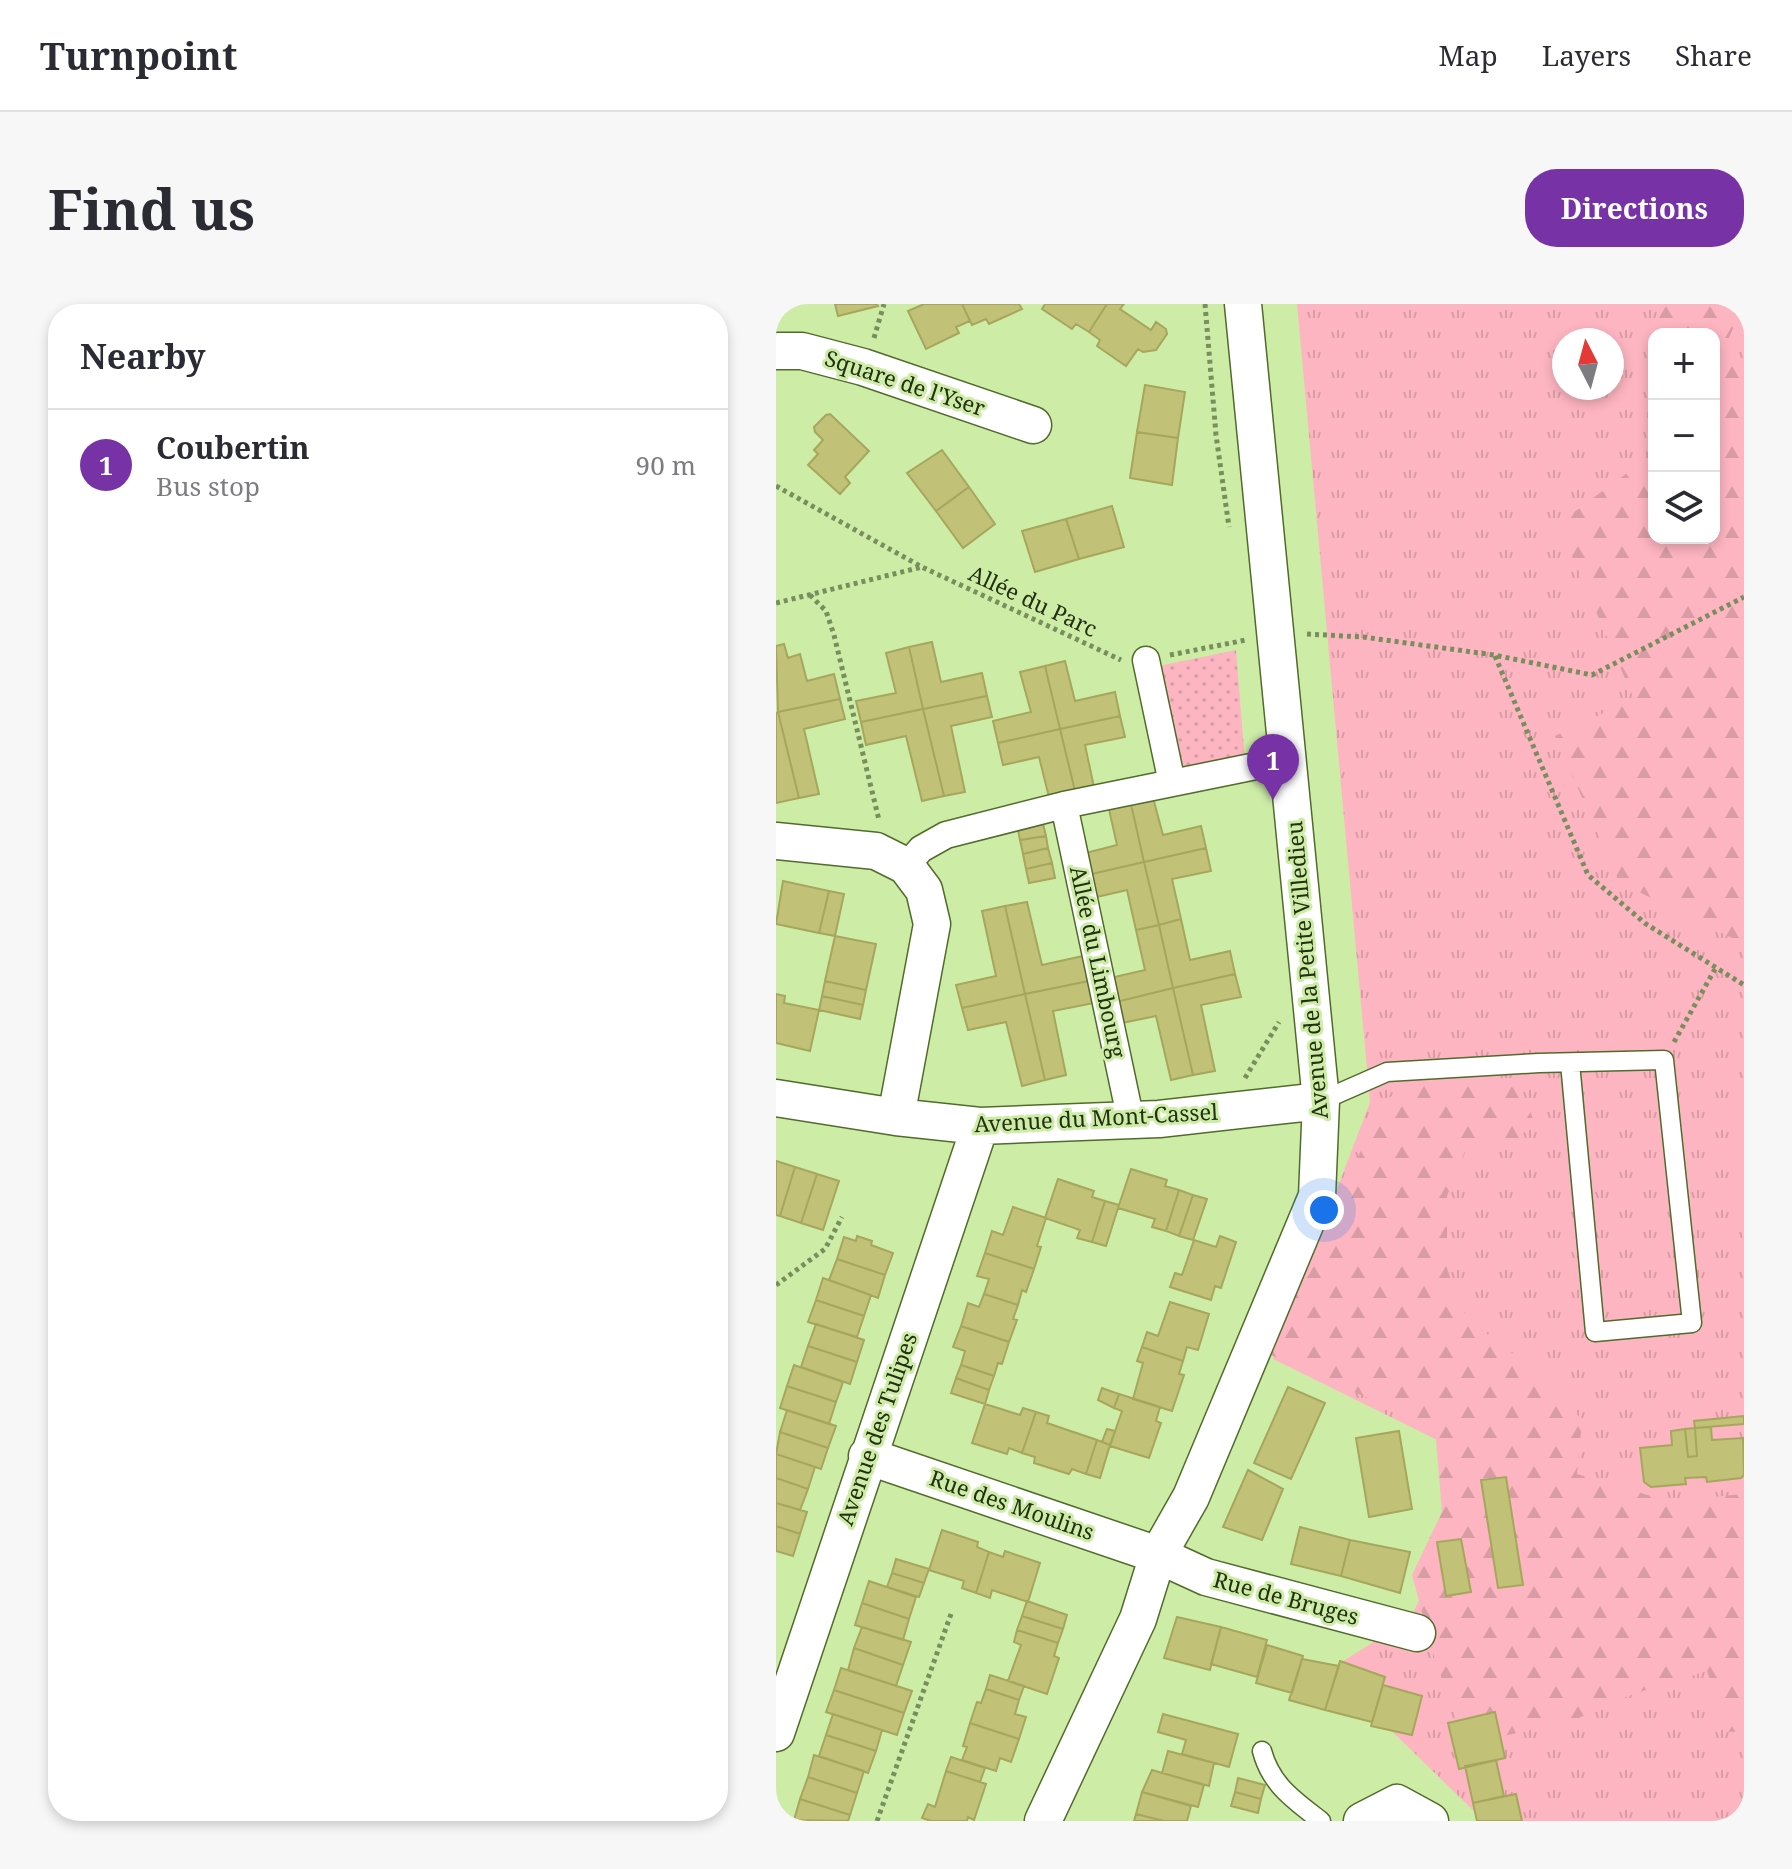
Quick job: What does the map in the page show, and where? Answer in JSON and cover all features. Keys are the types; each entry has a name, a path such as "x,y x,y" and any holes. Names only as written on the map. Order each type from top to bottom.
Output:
{"street":[{"name":"Avenue de la Petite Villedieu","path":"1043,1821 1138,1619 1158,1555 1191,1497 1317,1196 1321,1101 1260,636 1243,304"},
{"name":"Square de l'Yser","path":"776,351 802,351 863,367 1033,425"},
{"path":"1146,660 1172,783"},
{"path":"776,841 891,859 921,849 946,835 1064,805 1256,766"},
{"name":"Allée du Limbourg","path":"1064,805 1131,1121"},
{"path":"891,859 924,890 932,924 896,1117"},
{"name":"Avenue du Mont-Cassel","path":"776,1098 896,1117 980,1126 1131,1121 1321,1101"},
{"name":"Avenue des Tulipes","path":"776,1733 980,1126"},
{"name":"Rue des Moulins","path":"867,1456 1158,1555"},
{"name":"Rue de Bruges","path":"1158,1555 1206,1577 1417,1633"},
{"path":"1362,1821 1397,1803 1430,1821"}],"lane":[{"path":"1321,1101 1387,1072 1570,1063 1664,1060 1692,1323 1595,1332 1570,1063"},
{"path":"1262,1751 1267,1769 1276,1781 1289,1796 1321,1821"}],"path":[{"path":"1205,304 1216,435 1229,530"},
{"name":"Allée du Parc","path":"776,486 922,567 1128,664 1260,636 1363,637 1494,655 1592,675 1744,597"},
{"path":"776,603 922,567"},
{"path":"810,595 826,611 838,649 891,859"},
{"path":"1246,651 1260,636"},
{"path":"1494,655 1588,875 1646,924 1744,985"},
{"path":"1664,1060 1715,969"},
{"path":"1223,1112 1279,1023 1278,1008"},
{"path":"776,1285 825,1249 842,1217"},
{"path":"877,1821 951,1614"}],"green space":[{"path":"1297,304 1744,304 1744,1821 1484,1821 1329,1670 1410,1619 1486,1464 1273,1359 1370,1102"},
{"path":"1662,304 1744,304 1728,340 1744,373 1744,944 1619,882 1555,736 1634,699 1558,524 1646,459 1648,386 1648,544 1720,544 1720,328 1655,328"},
{"path":"1236,650 1245,762 1180,776 1154,667"},
{"path":"1437,1067 1522,1090 1533,1119 1516,1144 1467,1146 1447,1196 1447,1268 1459,1305 1471,1322 1557,1387 1582,1421 1577,1474 1668,1501 1744,1494 1744,1731 1728,1732 1707,1671 1633,1694 1572,1721 1480,1741 1458,1720 1436,1664 1412,1575 1442,1512 1435,1428 1262,1351 1386,1100"},
{"path":"1744,1078 1744,1257 1729,1079"}],"building":[{"path":"835,304 877,304 878,306 838,316"},
{"path":"924,304 962,304 970,321 956,327 959,333 926,349 908,311"},
{"path":"962,304 1019,304 1022,309 989,324 986,319 972,325"},
{"path":"1045,304 1107,304 1089,332 1076,324 1072,329 1042,309"},
{"path":"1107,304 1124,304 1120,309 1151,330 1156,322 1166,329 1167,334 1156,350 1143,352 1138,349 1126,366 1097,346 1100,340 1089,332"},
{"path":"1145,385 1185,392 1178,438 1137,432"},
{"path":"830,414 869,451 845,477 850,483 840,494 808,465 818,454 814,450 823,440 814,427"},
{"path":"1137,432 1178,438 1172,485 1130,478"},
{"path":"942,450 969,487 936,511 907,473"},
{"path":"969,487 995,524 963,548 936,511"},
{"path":"1112,506 1124,547 1079,559 1066,519"},
{"path":"1066,519 1079,559 1035,572 1022,531"},
{"path":"932,642 941,682 982,673 987,696 923,709 909,647"},
{"path":"784,644 788,658 800,654 807,681 834,674 840,699 778,712 776,646"},
{"path":"909,647 923,709 861,722 856,701 896,693 886,653"},
{"path":"1065,661 1075,701 1115,692 1120,716 1060,729 1045,666"},
{"path":"1045,666 1060,729 998,743 993,721 1031,712 1020,672"},
{"path":"987,696 992,717 951,726 965,792 944,796 923,709"},
{"path":"840,699 845,719 804,729 819,794 799,798 778,712"},
{"path":"923,709 944,796 922,801 906,736 866,745 861,722"},
{"path":"776,713 799,798 776,803"},
{"path":"1120,716 1125,737 1085,745 1094,787 1075,791 1060,729"},
{"path":"1060,729 1075,791 1049,797 1039,757 1003,765 998,743"},
{"path":"1152,794 1163,835 1201,826 1206,848 1144,862 1130,800"},
{"path":"1130,800 1144,862 1083,876 1078,855 1117,845 1108,805"},
{"path":"1042,820 1046,836 1020,840 1017,825"},
{"path":"1046,836 1048,848 1023,854 1020,840"},
{"path":"1048,848 1052,863 1026,869 1023,854"},
{"path":"1206,848 1211,871 1172,879 1181,919 1159,925 1144,862"},
{"path":"1144,862 1159,925 1136,930 1127,890 1088,899 1083,876"},
{"path":"1052,863 1055,878 1029,883 1026,869"},
{"path":"783,881 829,891 819,933 776,924"},
{"path":"829,891 844,894 835,936 819,933"},
{"path":"1027,902 1042,965 1083,956 1089,981 1025,994 1005,906"},
{"path":"1005,906 1025,994 962,1008 956,985 996,976 982,911"},
{"path":"1181,919 1190,960 1230,951 1235,974 1173,988 1159,925"},
{"path":"1159,925 1173,988 1112,1003 1106,979 1145,970 1136,930"},
{"path":"835,936 876,944 866,990 825,981"},
{"path":"1235,974 1241,997 1201,1005 1215,1071 1193,1075 1173,988"},
{"path":"825,981 866,990 863,1005 822,996"},
{"path":"1089,981 1094,1003 1053,1011 1066,1075 1045,1080 1025,994"},
{"path":"1173,988 1193,1075 1171,1080 1156,1016 1117,1024 1112,1003"},
{"path":"776,994 785,996 784,1003 819,1010 810,1051 776,1043"},
{"path":"1025,994 1045,1080 1022,1086 1006,1022 968,1030 962,1008"},
{"path":"822,996 863,1005 860,1019 819,1010"},
{"path":"776,1161 795,1167 780,1216 776,1215"},
{"path":"795,1167 817,1174 801,1223 780,1216"},
{"path":"1131,1169 1167,1180 1165,1186 1179,1190 1166,1231 1152,1227 1155,1219 1118,1208"},
{"path":"817,1174 839,1181 823,1230 801,1223"},
{"path":"1058,1179 1094,1191 1092,1197 1105,1201 1092,1242 1077,1238 1080,1230 1045,1218"},
{"path":"1179,1190 1193,1195 1179,1236 1166,1231"},
{"path":"1193,1195 1207,1199 1193,1240 1179,1236"},
{"path":"1105,1201 1119,1205 1106,1246 1092,1242"},
{"path":"1013,1207 1046,1218 1034,1269 985,1253 992,1231 1003,1235"},
{"path":"857,1236 893,1253 885,1275 837,1259 844,1237 856,1241"},
{"path":"1220,1236 1236,1242 1221,1288 1215,1286 1211,1300 1170,1287 1175,1273 1182,1275 1194,1240 1216,1247"},
{"path":"985,1253 1034,1269 1026,1292 1022,1290 1018,1305 984,1294 989,1279 977,1276"},
{"path":"837,1259 885,1275 878,1298 829,1280"},
{"path":"823,1278 871,1295 864,1316 816,1300"},
{"path":"984,1294 1018,1305 1013,1319 1017,1320 1009,1342 961,1326 968,1303 979,1307"},
{"path":"816,1300 864,1316 857,1337 808,1322"},
{"path":"1170,1302 1209,1314 1198,1350 1187,1347 1183,1361 1142,1347 1147,1332 1158,1336"},
{"path":"816,1324 864,1340 857,1362 808,1346"},
{"path":"961,1326 1009,1342 1002,1364 998,1363 994,1376 961,1365 965,1351 953,1347"},
{"path":"808,1346 857,1362 850,1384 801,1367"},
{"path":"1142,1347 1183,1361 1179,1374 1184,1375 1172,1411 1133,1399 1143,1363 1137,1361"},
{"path":"794,1365 843,1382 836,1402 787,1386"},
{"path":"961,1365 994,1376 989,1390 956,1378"},
{"path":"956,1378 989,1390 985,1404 951,1393"},
{"path":"787,1386 836,1402 829,1424 780,1408"},
{"path":"1288,1387 1325,1403 1291,1479 1254,1463"},
{"path":"1102,1388 1119,1394 1114,1408 1098,1400"},
{"path":"1119,1394 1160,1407 1156,1421 1161,1423 1149,1458 1110,1446 1122,1411 1114,1408"},
{"path":"985,1404 1020,1415 1023,1408 1036,1412 1022,1453 1009,1448 1007,1454 972,1443"},
{"path":"787,1410 836,1426 828,1448 780,1432"},
{"path":"1036,1412 1049,1416 1047,1423 1097,1440 1086,1474 1072,1469 1069,1474 1034,1463 1035,1457 1022,1453"},
{"path":"1744,1416 1744,1424 1695,1428 1694,1421"},
{"path":"1711,1427 1712,1440 1743,1438 1744,1475 1741,1478 1707,1482 1706,1477 1685,1478 1686,1484 1651,1487 1644,1482 1640,1448 1672,1445 1671,1431 1685,1429 1688,1457 1697,1456 1695,1428"},
{"path":"1695,1428 1697,1456 1688,1457 1685,1429"},
{"path":"1107,1429 1115,1431 1110,1445 1102,1442"},
{"path":"1399,1431 1412,1509 1369,1517 1356,1438"},
{"path":"780,1432 828,1448 821,1469 776,1454"},
{"path":"1097,1440 1110,1445 1100,1478 1086,1474"},
{"path":"776,1454 815,1467 808,1489 776,1478"},
{"path":"1248,1470 1283,1489 1262,1540 1223,1527"},
{"path":"1506,1477 1523,1585 1498,1588 1481,1480"},
{"path":"776,1478 808,1489 800,1510 776,1503"},
{"path":"776,1503 807,1512 800,1534 776,1526"},
{"path":"776,1526 800,1534 793,1556 776,1551"},
{"path":"1300,1527 1350,1540 1341,1576 1291,1564"},
{"path":"942,1530 978,1542 977,1547 989,1552 976,1593 962,1588 964,1581 929,1570"},
{"path":"1461,1539 1471,1592 1446,1596 1437,1542"},
{"path":"1350,1540 1410,1552 1400,1593 1341,1576"},
{"path":"1005,1551 1040,1563 1028,1602 992,1590 990,1598 976,1593 989,1552 1003,1557"},
{"path":"896,1559 929,1569 924,1583 892,1573"},
{"path":"892,1573 924,1583 919,1597 887,1587"},
{"path":"869,1581 916,1597 909,1619 862,1603"},
{"path":"1027,1601 1067,1615 1063,1629 1022,1616"},
{"path":"862,1603 909,1619 903,1640 855,1625"},
{"path":"1022,1616 1063,1629 1058,1643 1017,1630"},
{"path":"1177,1617 1221,1627 1210,1670 1164,1658"},
{"path":"862,1627 911,1642 903,1665 854,1648"},
{"path":"1221,1627 1267,1640 1257,1677 1211,1664"},
{"path":"1017,1630 1058,1643 1054,1656 1059,1658 1047,1694 1008,1681 1021,1645 1014,1642"},
{"path":"1267,1645 1303,1656 1292,1693 1256,1683"},
{"path":"854,1648 903,1665 896,1686 848,1670"},
{"path":"1302,1659 1339,1666 1325,1710 1289,1700"},
{"path":"1340,1661 1385,1677 1372,1722 1325,1710"},
{"path":"841,1668 912,1691 904,1713 834,1690"},
{"path":"990,1675 1024,1686 1019,1700 986,1689"},
{"path":"1383,1685 1422,1696 1412,1735 1371,1726"},
{"path":"986,1689 1019,1700 1015,1714 1026,1717 1019,1739 970,1723 977,1702 981,1703"},
{"path":"834,1690 904,1713 897,1735 826,1712"},
{"path":"1495,1712 1505,1758 1459,1769 1448,1723"},
{"path":"833,1714 882,1730 876,1751 826,1735"},
{"path":"1163,1714 1238,1734 1229,1767 1182,1754 1186,1740 1158,1732"},
{"path":"970,1723 1019,1739 1011,1762 1000,1758 996,1771 962,1760"},
{"path":"826,1735 876,1751 868,1773 819,1756"},
{"path":"1168,1751 1214,1763 1209,1786 1162,1773"},
{"path":"814,1755 864,1771 857,1793 808,1777"},
{"path":"951,1757 985,1768 980,1782 946,1771"},
{"path":"1496,1760 1504,1796 1473,1803 1465,1766"},
{"path":"1152,1770 1204,1785 1198,1807 1142,1792"},
{"path":"946,1771 986,1784 974,1820 968,1817 967,1821 922,1818 928,1804 935,1807"},
{"path":"808,1777 857,1793 850,1815 800,1799"},
{"path":"1238,1778 1265,1785 1261,1799 1235,1792"},
{"path":"1142,1792 1191,1806 1187,1821 1164,1821 1136,1814"},
{"path":"1235,1792 1261,1799 1258,1813 1231,1806"},
{"path":"1516,1794 1522,1821 1477,1821 1473,1803"},
{"path":"800,1799 850,1815 848,1821 794,1820"},
{"path":"1136,1814 1164,1821 1134,1821"}],"place":[{"name":"Coubertin","path":"1273,800"}]}
